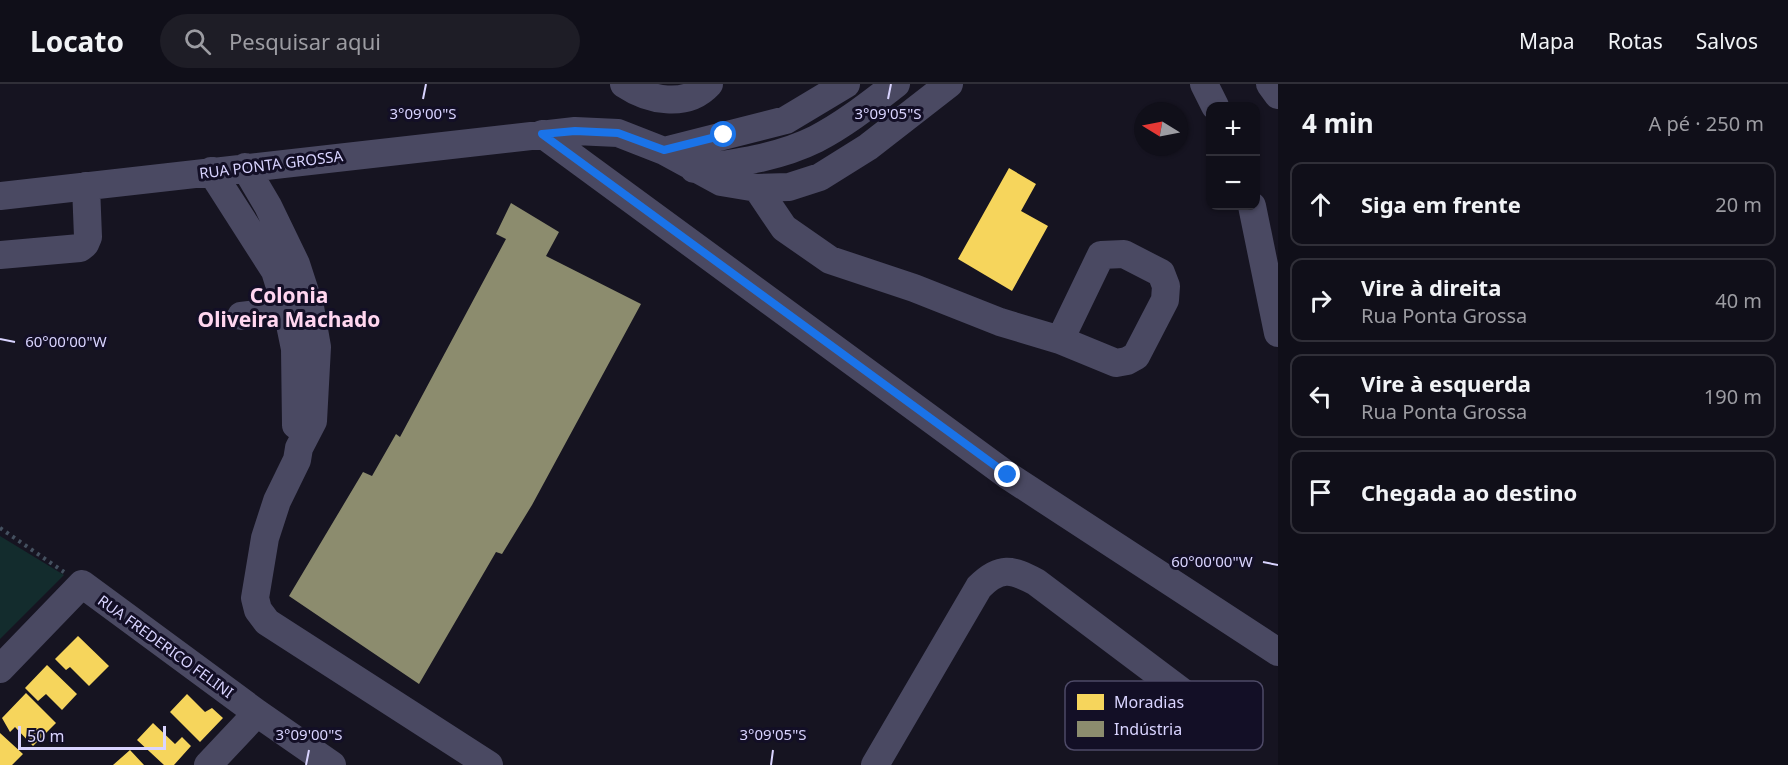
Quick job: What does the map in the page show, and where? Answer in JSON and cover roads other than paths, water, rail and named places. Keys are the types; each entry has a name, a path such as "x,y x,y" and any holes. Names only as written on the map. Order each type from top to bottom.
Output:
{"street":[{"path":"624,84 654,99 684,99 709,84"},
{"path":"664,150 786,120 846,84"},
{"path":"694,169 774,154 806,143 856,114 896,84"},
{"name":"RUA PONTA GROSSA","path":"0,196 575,131 618,133 664,150 694,169 721,182 757,188 789,187 820,177 868,147 949,84"},
{"path":"1204,84 1213,102"},
{"path":"1270,84 1278,95"},
{"path":"542,134 1008,475 1278,652"},
{"path":"245,167 268,206 296,264 298,309 295,349 295,413 299,448 297,460 277,501 265,537 255,598 258,610 267,622 489,765"},
{"path":"211,171 298,309 317,347 313,421 299,448"},
{"path":"0,255 80,248 85,244 88,237 86,186"},
{"path":"757,188 784,228 830,260 914,288 1000,322 1060,340"},
{"path":"1253,210 1278,333"},
{"path":"241,316 298,309"},
{"path":"875,765 979,587 989,577 1004,571 1019,573 1036,582 1168,681"},
{"name":"RUA FREDERICO FELINI","path":"0,669 82,584 257,713 332,765"},
{"path":"208,765 257,713"}],"district":[{"name":"Colonia Oliveira Machado","path":"289,307"}]}
